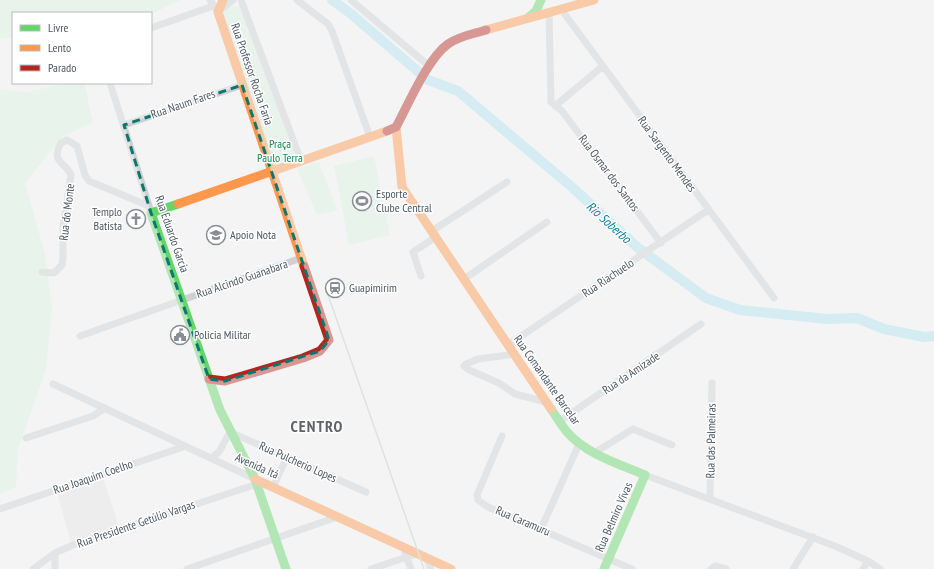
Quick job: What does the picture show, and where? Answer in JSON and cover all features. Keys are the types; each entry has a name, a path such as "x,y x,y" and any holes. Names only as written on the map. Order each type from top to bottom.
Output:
{"main road":[{"path":"214,6 223,0"},
{"path":"541,0 542,13"},
{"path":"150,210 272,171 396,127 417,85 427,69 445,47 456,39 542,13 594,0"},
{"name":"Rua Professor Rocha Faria","path":"214,6 302,258 328,340 324,348 314,354 225,381"},
{"name":"Rua Comandante Barcelar","path":"396,127 402,187 567,432 579,444 594,453 645,475"},
{"name":"Rua Eduardo Garcia","path":"150,210 209,379 230,432 256,482 277,539 286,569"},
{"path":"209,379 225,381"},
{"path":"214,392 225,381"},
{"name":"Rua Belmiro Vivas","path":"604,569 645,475"},
{"name":"Avenida Itá","path":"256,482 274,487 451,569"}],"street":[{"path":"152,28 233,0"},
{"path":"241,0 300,161"},
{"path":"297,0 328,24 332,31 370,137"},
{"path":"351,0 427,69"},
{"name":"Rua Sargento Mendes","path":"561,9 774,298"},
{"path":"542,13 551,102 555,106 603,66"},
{"name":"Rua Eduardo Garcia","path":"110,84 150,210"},
{"name":"Rua Naum Fares","path":"124,125 242,85"},
{"name":"Rua Osmar dos Santos","path":"555,106 562,110 661,243"},
{"name":"Rua do Monte","path":"42,272 54,273 62,265 63,227 71,175 69,170 61,164 58,159 57,152 61,143 67,140 76,146 89,181 150,210"},
{"path":"421,276 414,252 434,234 507,182"},
{"name":"Rua Riachuelo","path":"508,345 708,210"},
{"path":"464,280 547,222"},
{"name":"Rua Alcindo Guanabara","path":"80,336 302,258"},
{"name":"Rua da Amizade","path":"560,421 701,324"},
{"path":"515,354 478,359 464,366 469,370 499,383 515,394 546,402"},
{"name":"Rua das Palmeiras","path":"710,499 712,383"},
{"name":"Avenida Itá","path":"53,384 211,458 244,474 256,482"},
{"path":"26,438 92,416 105,408"},
{"path":"594,453 633,429 672,445"},
{"path":"211,458 219,452 230,432"},
{"name":"Rua Pulcherio Lopes","path":"230,432 366,492"},
{"name":"Rua Caramuru","path":"502,436 477,495 478,500 488,507 541,529 608,560 632,569"},
{"path":"541,529 579,444"},
{"name":"Rua Joaquim Coelho","path":"0,509 186,446"},
{"path":"219,452 221,463"},
{"path":"274,487 287,457"},
{"path":"244,474 248,481 244,488"},
{"name":"Rua Comandante Barcelar","path":"645,475 813,537 868,561 880,569"},
{"name":"Rua Presidente Getúlio Vargas","path":"33,569 55,553 244,488 256,482"},
{"path":"187,569 337,517"},
{"path":"793,569 813,537"},
{"path":"403,548 411,569"},
{"path":"55,553 55,569"},
{"path":"371,569 416,554"},
{"path":"427,559 431,569"},
{"path":"863,569 868,561"},
{"path":"711,569 715,566 726,569"}],"highlighted area":[{"path":"242,85 329,340 320,351 225,381 209,379 151,213 124,125"}],"shaded area":[{"path":"103,478 119,527 71,543 57,492"}],"green space":[{"path":"0,0 181,0 152,14 152,12 12,12 12,37 0,39"},
{"name":"Praça Paulo Terra","path":"234,6 241,6 296,159 273,167 222,15 226,9"},
{"path":"65,84 84,84 93,122 62,137 25,183 45,254 52,307 46,369 18,449 16,487 0,494 0,89 26,92"},
{"name":"Esporte Clube Central","path":"374,156 390,235 349,245 334,166"},
{"path":"319,162 337,210 317,215 297,169"}],"waterway":[{"name":"Rio Soberbo","path":"332,0 350,13 428,80 458,91 573,188 637,247 706,298 740,310 827,319 857,318 884,329 924,337 934,336"}],"railway":[{"path":"327,292 424,569"}],"traffic: fast":[{"path":"528,18 536,11 541,0"},
{"path":"178,204 151,213 220,410 255,479 286,569"},
{"path":"551,409 567,432 575,440 603,458 645,475 604,569"}],"traffic: slow":[{"path":"223,0 218,12 304,266"},
{"path":"486,30 594,0"},
{"path":"396,127 402,187 551,409"},
{"path":"178,204 387,131"},
{"path":"255,479 451,569"}],"traffic: jam":[{"path":"387,131 396,127 426,71 441,51 448,44 457,39 486,30"},
{"path":"209,379 225,381 303,358 320,351 329,340 304,266"}],"place":[{"name":"Esporte Clube Central","path":"362,201"},
{"name":"Templo Batista","path":"136,219"},
{"name":"Apoio Nota","path":"216,235"},
{"name":"Guapimirim","path":"335,288"},
{"name":"Policia Militar","path":"180,335"}],"district":[{"name":"CENTRO","path":"317,426"}]}
